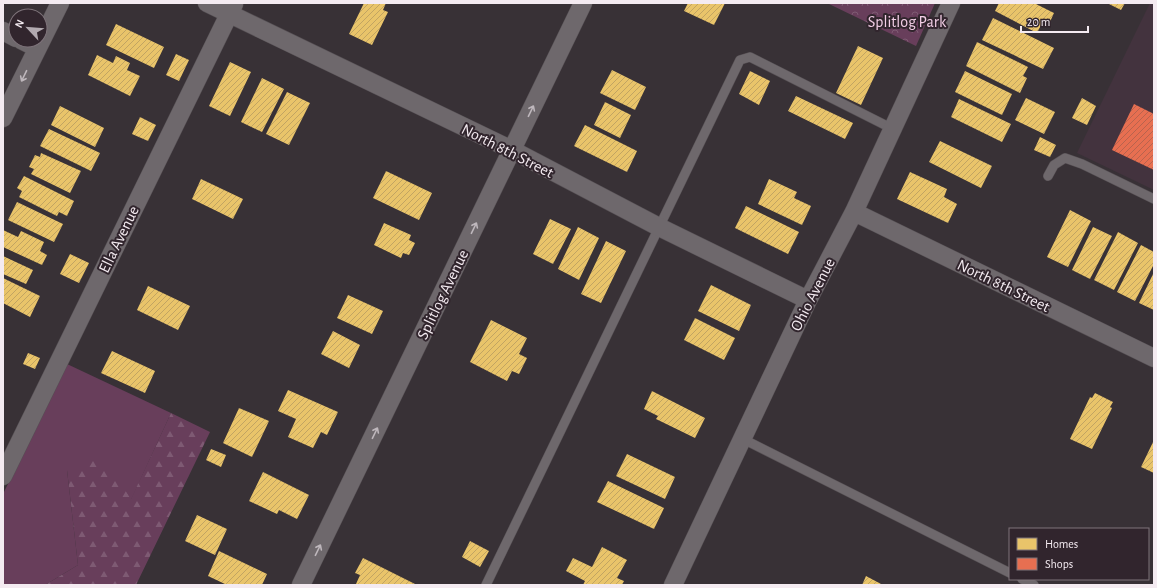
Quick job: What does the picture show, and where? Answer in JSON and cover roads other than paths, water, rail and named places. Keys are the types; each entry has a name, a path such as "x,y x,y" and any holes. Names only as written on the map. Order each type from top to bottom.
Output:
{"street":[{"path":"48,26 60,3"},
{"name":"North 8th Street","path":"207,3 231,8 512,150 659,227 808,300"},
{"name":"Splitlog Avenue","path":"301,585 583,3"},
{"name":"Ohio Avenue","path":"673,585 808,300 854,212 951,3"},
{"name":"Ella Avenue","path":"3,476 231,8"},
{"path":"3,118 37,48"},
{"name":"North 8th Street","path":"854,212 1154,358"}],"lane":[{"path":"486,585 740,60 750,58 893,129"},
{"path":"1048,176 1054,165 1065,158 1082,164 1154,199"},
{"path":"743,439 1009,572"},
{"path":"1024,580 1034,585"}],"park label":[{"name":"Splitlog Park","path":"907,21"}]}
